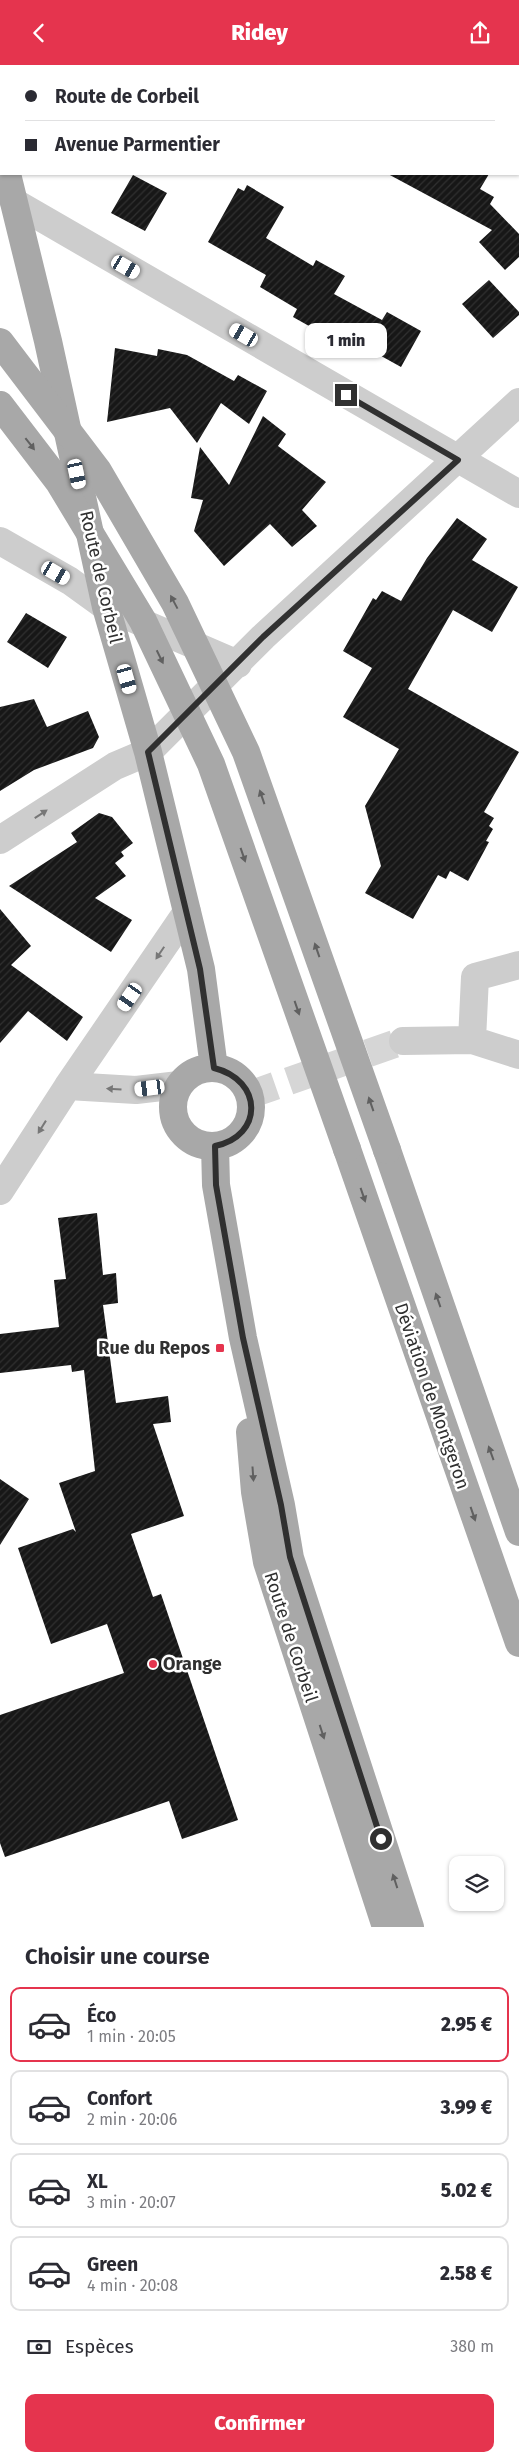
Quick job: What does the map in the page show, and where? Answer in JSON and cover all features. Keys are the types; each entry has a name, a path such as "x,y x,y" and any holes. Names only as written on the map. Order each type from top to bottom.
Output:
{"main road":[{"name":"Route de Corbeil","path":"7,175 48,341 106,607 148,752 187,912 200,969 214,1068"},
{"name":"Déviation de Montgeron","path":"0,342 98,471 184,621 246,752 387,1149 519,1532"},
{"name":"Déviation de Montgeron","path":"0,405 59,482 142,621 211,764 519,1643"},
{"path":"214,1068 227,1071 238,1078 249,1095 250,1119 236,1139 215,1146 201,1146 190,1141 181,1133 175,1123 172,1109 174,1097 179,1085 189,1075 201,1070 214,1068"},
{"name":"Route de Corbeil","path":"215,1146 216,1185 243,1338 281,1505 290,1557 410,1927"},
{"name":"Route de Corbeil","path":"243,1338 255,1493 267,1562 386,1927"}],"street":[{"path":"14,202 519,494"},
{"path":"0,840 115,766 148,752 263,637 519,402"},
{"path":"0,541 70,581 106,607 238,664"},
{"path":"0,1191 68,1086 187,912"},
{"path":"472,1040 475,977 519,965"},
{"path":"403,1041 472,1040 519,1055"},
{"path":"68,1086 136,1090 179,1085"}],"building":[{"path":"133,175 167,193 145,231 111,213"},
{"path":"390,175 488,175 480,189 494,197 490,204 519,234 519,257 505,270 479,242 492,230"},
{"path":"247,185 284,207 266,238 313,266 316,260 345,276 334,294 382,320 387,312 421,331 401,367 329,327 325,335 293,317 297,309 260,287 266,275 208,242 238,188 244,191"},
{"path":"489,280 519,312 519,315 493,338 462,304"},
{"path":"115,348 157,356 158,349 187,355 234,381 238,375 267,391 249,424 221,403 197,443 170,408 107,422"},
{"path":"263,416 286,434 278,446 326,482 302,510 317,526 292,547 270,524 224,566 194,531 203,500 191,498 200,447 229,485"},
{"path":"457,518 487,539 472,560 518,587 492,632 453,610 408,689 519,752 484,812 494,818 489,826 493,829 486,841 489,842 468,881 450,871 446,879 438,875 413,919 365,893 381,866 365,806 399,749 343,717 372,668 343,651 373,598 376,600 382,591 401,601 427,558"},
{"path":"26,613 67,637 48,668 7,642"},
{"path":"34,699 47,727 88,711 99,737 93,748 34,770 0,791 0,707"},
{"path":"99,813 112,817 133,843 121,852 124,856 115,863 126,876 95,898 132,920 111,952 9,886 77,842 71,833"},
{"path":"0,909 31,946 11,965 83,1017 67,1041 28,1011 0,1043"},
{"name":"Orange","path":"97,1213 103,1275 116,1273 118,1303 103,1305 116,1403 168,1396 171,1422 153,1424 184,1516 131,1534 153,1597 161,1594 238,1820 182,1839 169,1801 5,1857 0,1843 0,1715 124,1673 107,1624 51,1644 18,1548 73,1529 76,1532 59,1483 95,1471 84,1370 72,1372 71,1365 0,1373 0,1334 59,1327 54,1280 66,1279 58,1218"},
{"path":"0,1479 29,1499 0,1545"}],"tunnel":[{"path":"249,1095 403,1041"}],"place":[{"name":"Rue du Repos","path":"220,1348"},
{"name":"Orange","path":"153,1664"}],"route":[{"path":"346,395 458,460 263,637 148,752 200,969 214,1068 227,1071 238,1078 249,1095 251,1107 250,1119 236,1139 215,1146 216,1185 243,1338 281,1505 290,1557 381,1839"}]}
